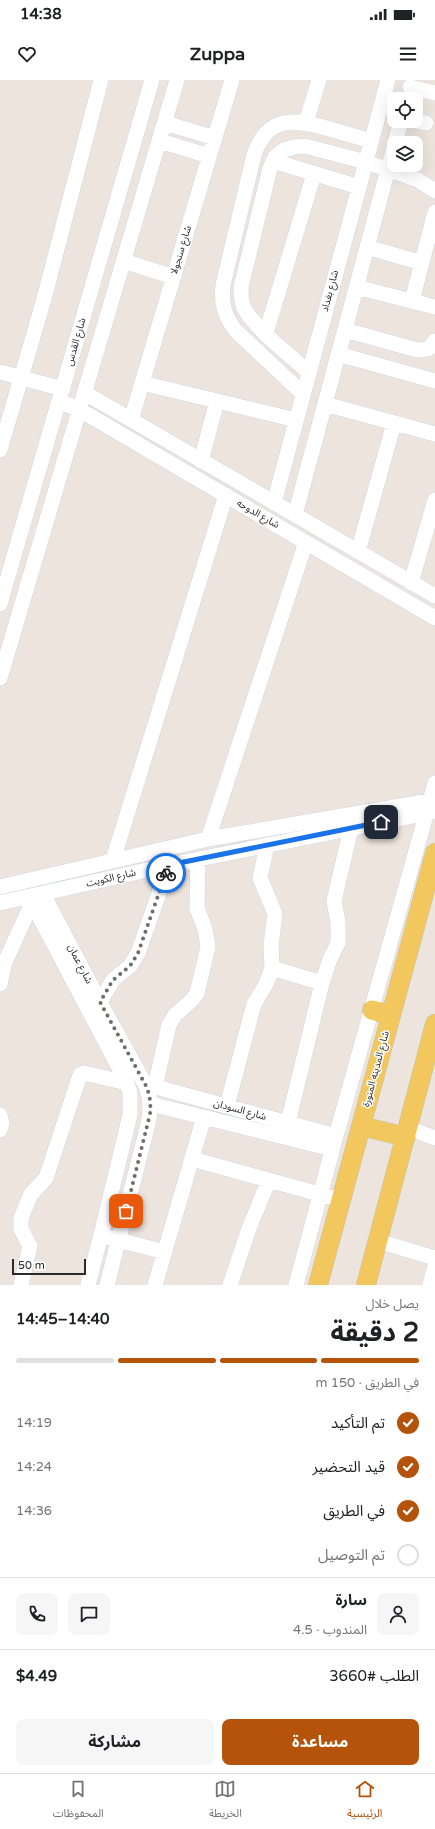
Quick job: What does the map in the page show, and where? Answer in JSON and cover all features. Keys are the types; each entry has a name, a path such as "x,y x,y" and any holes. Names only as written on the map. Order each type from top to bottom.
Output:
{"main road":[{"name":"شارع المدينه المنورة","path":"318,1285 435,853"},
{"path":"372,1010 390,1015"},
{"path":"366,1285 407,1133 431,1057 435,1024"},
{"path":"361,1126 407,1133"}],"street":[{"path":"0,450 44,299 102,80"},
{"name":"شارع القدس","path":"0,604 152,80"},
{"path":"0,678 177,80"},
{"name":"شارع سنجولا","path":"131,420 232,80"},
{"path":"306,122 320,80"},
{"name":"شارع بغداد","path":"260,515 271,501 296,420 302,393 388,80"},
{"path":"410,89 435,93"},
{"path":"302,393 236,331 226,315 222,297 225,277 258,146 263,137 278,125 288,122 306,122 371,142"},
{"path":"165,123 214,138"},
{"path":"160,141 209,156"},
{"path":"308,372 249,315 244,307 241,297 240,287 273,161 284,150 294,146 305,146 387,169"},
{"path":"273,161 359,187"},
{"path":"296,515 387,172"},
{"path":"396,172 418,180 435,191"},
{"path":"266,333 314,174"},
{"path":"119,192 142,199"},
{"path":"412,301 435,212"},
{"path":"367,248 422,263"},
{"path":"124,262 173,277"},
{"path":"356,286 435,307"},
{"path":"222,297 241,297"},
{"path":"326,306 349,312"},
{"path":"345,330 417,350 428,349 435,341"},
{"path":"338,354 435,381"},
{"name":"شارع الدوحه","path":"0,372 21,377 61,395 80,410 435,618"},
{"path":"142,383 296,420"},
{"name":"شارع الدوحه","path":"85,393 435,596"},
{"path":"201,461 217,401"},
{"path":"325,404 435,434"},
{"path":"358,552 394,423"},
{"path":"40,464 62,470"},
{"path":"113,860 226,495"},
{"path":"411,583 435,500"},
{"path":"208,839 306,542"},
{"path":"296,1285 334,1142 431,806 435,783"},
{"name":"شارع الكويت","path":"0,887 208,839 431,806"},
{"name":"شارع الكويت","path":"0,903 35,898 164,866 351,828 431,806"},
{"path":"288,1123 322,983 330,959 338,943 338,922 334,901 351,828"},
{"path":"227,1106 254,1004 266,984 272,968 271,945 275,914 260,878 267,845"},
{"path":"100,1002 113,980 130,966 138,953 164,866 155,850"},
{"path":"150,1086 169,1025 175,1015 192,1000 197,993 208,947 205,929 197,908 198,859"},
{"path":"0,984 5,962 35,898"},
{"name":"شارع عمان","path":"35,898 100,1002 127,1072 131,1098 130,1115 88,1285"},
{"name":"شارع عمان","path":"35,898 127,1072 150,1086 150,1114 107,1285"},
{"path":"272,968 322,983"},
{"path":"21,1285 30,1248 22,1229 21,1218 30,1194 46,1178 80,1075 84,1073 127,1072"},
{"name":"شارع السودان","path":"150,1086 288,1123 334,1142"},
{"name":"شارع السودان","path":"151,1104 204,1117 334,1142"},
{"path":"0,1116 2,1123 0,1130"},
{"path":"156,1285 204,1117"},
{"path":"407,1133 435,1138"},
{"path":"192,1159 341,1200"},
{"path":"230,1285 250,1226 268,1180"},
{"path":"101,1236 165,1252"},
{"path":"378,1241 435,1258"},
{"path":"430,1285 435,1266"}],"way so far":[{"path":"126,1211 150,1114 151,1104 149,1093 145,1084 100,1002 116,976 130,966 138,953 166,873"}],"route":[{"path":"166,873 169,865 381,822"}]}
